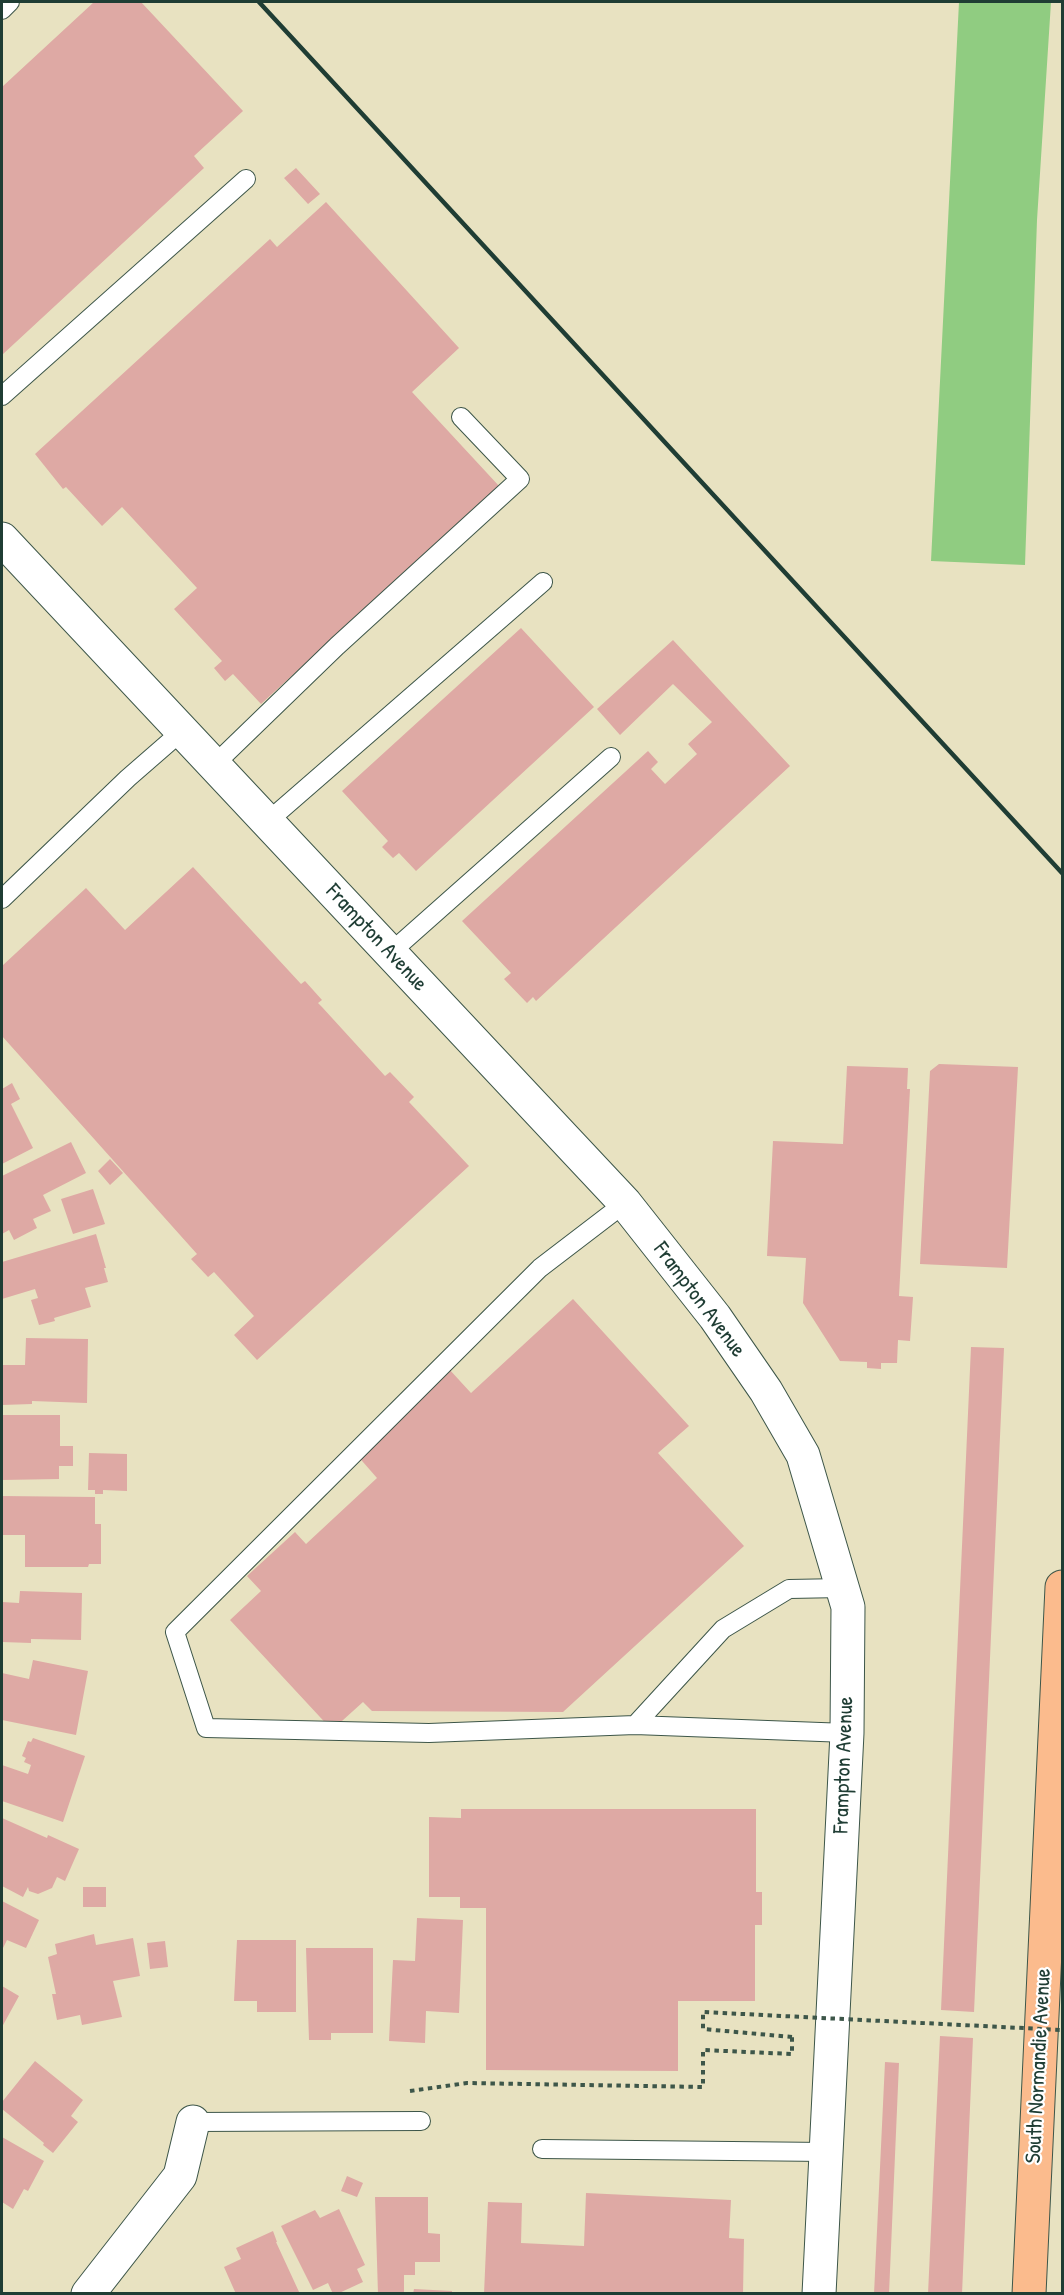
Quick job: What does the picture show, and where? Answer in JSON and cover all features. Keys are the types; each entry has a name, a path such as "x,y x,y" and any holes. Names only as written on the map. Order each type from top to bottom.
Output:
{"main road":[{"name":"South Normandie Avenue","path":"1029,2294 1062,1587"}],"street":[{"name":"Frampton Avenue","path":"2,539 625,1203 714,1317 766,1391 804,1455 848,1607 847,1733 819,2294"},
{"path":"88,2294 180,2176 193,2122"}],"lane":[{"path":"2,10 10,2"},
{"path":"2,396 246,179"},
{"path":"214,765 337,646 520,479 461,417"},
{"path":"267,822 543,582"},
{"path":"2,899 128,778 182,731"},
{"path":"390,953 611,757"},
{"path":"625,1203 540,1268 175,1632 206,1728 429,1733 635,1725 847,1733"},
{"path":"635,1725 723,1629 789,1589 842,1588"},
{"path":"193,2122 421,2121"},
{"path":"542,2149 826,2152"}],"path":[{"path":"399,2093 467,2083 703,2087 703,2050 792,2054 792,2037 703,2029 703,2012 1062,2030"}],"green space":[{"path":"959,2 1051,2 1037,220 1025,565 931,561"}],"building":[{"path":"94,2 141,2 243,111 194,156 204,168 2,355 2,87"},
{"path":"296,168 320,194 308,204 284,178"},
{"path":"326,202 459,348 412,392 499,486 261,704 233,674 225,681 214,668 222,661 174,609 197,588 122,507 102,526 66,487 63,489 35,454 270,239 277,247"},
{"path":"521,628 594,707 416,871 399,853 393,858 382,847 388,841 342,791"},
{"path":"673,640 790,766 536,1001 533,997 527,1003 504,979 511,973 462,921 648,751 658,762 651,769 665,784 697,754 688,744 712,722 673,684 620,735 597,709"},
{"path":"193,867 301,984 305,981 322,1000 318,1003 385,1076 390,1072 414,1097 409,1102 469,1166 257,1360 234,1335 254,1316 214,1272 208,1277 191,1259 197,1254 2,1036 2,966 86,888 125,930"},
{"path":"939,1064 1018,1067 1007,1268 920,1264 930,1071"},
{"path":"847,1066 908,1068 907,1089 910,1089 899,1296 913,1297 910,1341 898,1340 897,1363 881,1363 881,1369 867,1368 867,1362 840,1361 803,1303 806,1258 767,1256 773,1141 843,1144"},
{"path":"12,1083 20,1099 11,1104 33,1148 2,1164 2,1089"},
{"path":"71,1142 86,1173 43,1195 51,1211 33,1219 37,1228 14,1240 9,1230 2,1234 2,1176"},
{"path":"110,1159 123,1173 110,1185 98,1171"},
{"path":"93,1189 105,1224 73,1234 61,1199"},
{"path":"96,1234 108,1282 85,1288 91,1307 39,1325 31,1300 38,1298 35,1289 2,1299 2,1262"},
{"path":"573,1299 689,1426 658,1453 744,1546 563,1712 372,1711 363,1702 332,1730 230,1620 261,1591 247,1576 295,1532 306,1544 377,1478 356,1454 449,1369 471,1393"},
{"path":"26,1338 88,1339 87,1403 32,1401 32,1404 2,1405 2,1365 25,1365"},
{"path":"971,1347 1004,1348 974,2012 941,2010"},
{"path":"2,1415 60,1415 60,1446 73,1446 73,1466 59,1466 59,1479 2,1480"},
{"path":"89,1453 127,1454 127,1491 103,1490 103,1494 95,1494 95,1490 88,1490"},
{"path":"2,1496 95,1497 95,1524 101,1524 101,1564 89,1564 88,1567 25,1567 25,1535 2,1535"},
{"path":"20,1591 82,1593 81,1640 31,1639 31,1643 2,1642 2,1602 19,1603"},
{"path":"33,1660 88,1671 76,1735 2,1720 2,1673 29,1679"},
{"path":"33,1738 85,1756 63,1822 2,1801 2,1765 28,1774 31,1765 24,1762 26,1758 22,1756 28,1741 31,1742"},
{"path":"461,1809 756,1809 756,1892 762,1892 762,1925 755,1925 755,2001 678,2001 678,2071 486,2070 486,1908 460,1908 460,1897 429,1897 429,1817 461,1818"},
{"path":"2,1818 79,1849 65,1881 57,1877 52,1888 38,1894 29,1891 28,1887 23,1897 2,1886"},
{"path":"83,1887 106,1887 106,1907 83,1907"},
{"path":"2,1901 39,1920 26,1948 7,1940 2,1950"},
{"path":"417,1918 463,1920 459,2013 426,2011 425,2043 389,2041 393,1960 415,1961"},
{"path":"94,1934 96,1945 133,1938 140,1976 113,1981 122,2017 82,2025 80,2015 57,2020 52,1994 56,1994 48,1957 57,1954 55,1944"},
{"path":"237,1940 296,1940 296,2012 257,2012 257,2001 234,2001"},
{"path":"165,1941 168,1967 150,1969 147,1943"},
{"path":"306,1948 373,1948 373,2033 331,2033 331,2040 309,2040"},
{"path":"2,1986 19,1996 2,2027"},
{"path":"940,2036 973,2038 962,2294 928,2294"},
{"path":"35,2061 83,2100 71,2116 78,2122 53,2153 2,2109 2,2102"},
{"path":"885,2062 899,2063 889,2294 874,2294"},
{"path":"2,2137 44,2161 28,2191 24,2189 13,2209 2,2202"},
{"path":"347,2176 363,2183 357,2197 341,2191"},
{"path":"586,2193 731,2200 729,2238 744,2239 743,2294 484,2294 488,2202 522,2203 521,2243 584,2246"},
{"path":"375,2197 428,2197 428,2233 440,2234 440,2262 415,2262 415,2275 404,2275 404,2294 378,2294"},
{"path":"339,2209 365,2265 357,2269 363,2282 333,2294 328,2283 313,2290 281,2226 315,2210 320,2218"},
{"path":"273,2231 300,2294 236,2294 224,2267 241,2259 236,2248"},
{"path":"414,2289 452,2291 452,2294 413,2294"}],"railway":[{"path":"259,2 1062,873"}]}
